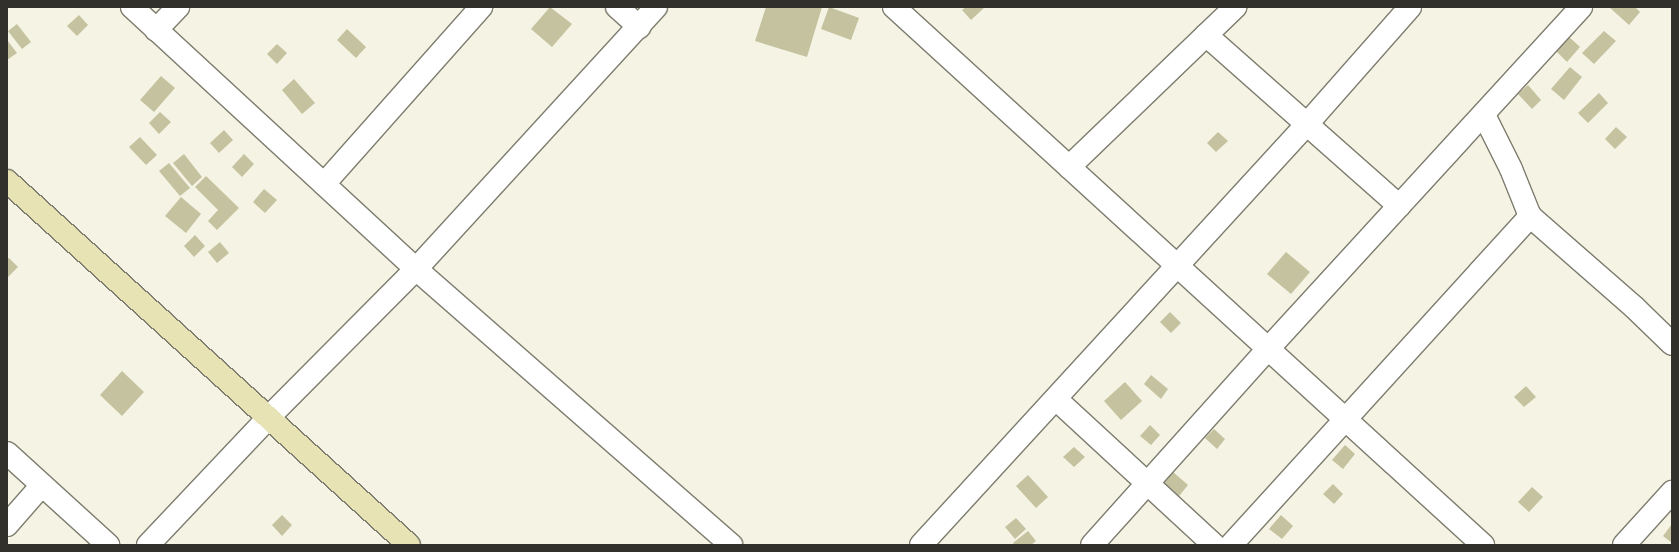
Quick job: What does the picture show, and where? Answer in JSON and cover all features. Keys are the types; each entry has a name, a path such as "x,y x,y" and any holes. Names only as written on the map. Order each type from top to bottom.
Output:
{"main road":[{"path":"7,181 409,545"}],"street":[{"path":"132,7 416,269 731,545"},
{"path":"156,30 178,7"},
{"path":"324,184 481,7"},
{"path":"617,7 639,27"},
{"path":"148,545 268,418 416,269 656,7"},
{"path":"894,7 1346,421 1472,541"},
{"path":"1069,167 1234,7"},
{"path":"921,545 1057,400 1307,124 1410,7"},
{"path":"1092,545 1267,350 1484,115 1581,7"},
{"path":"1206,35 1399,206"},
{"path":"1484,115 1511,169 1530,216 1634,307 1672,344"},
{"path":"1231,545 1346,421 1530,216"},
{"path":"1057,400 1146,484 1214,545"},
{"path":"7,454 108,545"},
{"path":"7,525 42,486"},
{"path":"1624,545 1672,492"}],"building":[{"path":"550,7 572,24 552,47 531,29"},
{"path":"766,7 822,7 807,57 755,41"},
{"path":"829,7 859,18 851,40 821,29"},
{"path":"966,7 985,7 971,20 962,10"},
{"path":"1609,7 1635,7 1640,12 1629,25"},
{"path":"79,15 88,25 77,36 67,26"},
{"path":"17,24 31,42 22,49 8,31"},
{"path":"347,29 366,47 356,58 337,40"},
{"path":"1604,31 1616,41 1594,64 1582,53"},
{"path":"1568,36 1580,47 1567,62 1555,50"},
{"path":"7,40 17,53 7,60"},
{"path":"277,44 287,53 277,64 267,54"},
{"path":"1570,67 1582,77 1564,100 1551,89"},
{"path":"161,76 175,88 154,112 140,100"},
{"path":"294,79 315,103 302,114 282,90"},
{"path":"1528,85 1541,100 1532,109 1518,94"},
{"path":"1599,93 1608,103 1588,123 1578,113"},
{"path":"160,112 171,122 159,134 149,123"},
{"path":"1616,127 1627,137 1615,149 1605,139"},
{"path":"224,130 233,140 219,153 210,143"},
{"path":"1218,132 1228,141 1216,152 1207,143"},
{"path":"140,137 157,155 146,165 129,147"},
{"path":"184,154 202,177 192,186 173,163"},
{"path":"244,154 254,164 242,177 232,167"},
{"path":"169,163 190,188 180,196 159,171"},
{"path":"206,176 239,208 217,230 208,221 218,210 195,187"},
{"path":"264,189 277,200 265,213 253,202"},
{"path":"181,197 201,214 186,233 165,216"},
{"path":"195,235 205,246 194,257 184,246"},
{"path":"220,242 229,253 217,263 208,252"},
{"path":"1286,252 1310,272 1291,294 1267,274"},
{"path":"9,258 18,267 7,278 7,259"},
{"path":"1170,312 1181,323 1171,333 1160,322"},
{"path":"122,371 144,392 122,416 100,395"},
{"path":"1151,375 1168,389 1161,399 1144,384"},
{"path":"1125,382 1142,401 1121,420 1104,401"},
{"path":"1526,386 1536,397 1524,407 1514,397"},
{"path":"1150,425 1160,435 1151,445 1140,436"},
{"path":"1214,429 1225,439 1217,449 1205,438"},
{"path":"1345,445 1355,454 1343,469 1332,460"},
{"path":"1074,447 1085,457 1074,467 1063,457"},
{"path":"1173,472 1188,485 1179,496 1164,483"},
{"path":"1028,475 1048,497 1036,508 1016,486"},
{"path":"1333,484 1343,494 1334,504 1323,494"},
{"path":"1532,487 1543,497 1529,512 1518,502"},
{"path":"282,515 292,525 282,536 272,525"},
{"path":"1281,515 1293,526 1282,539 1269,529"},
{"path":"1016,518 1026,529 1015,539 1005,527"},
{"path":"1672,524 1672,543 1663,536"},
{"path":"1028,531 1036,541 1031,545 1014,545 1013,543"}]}
